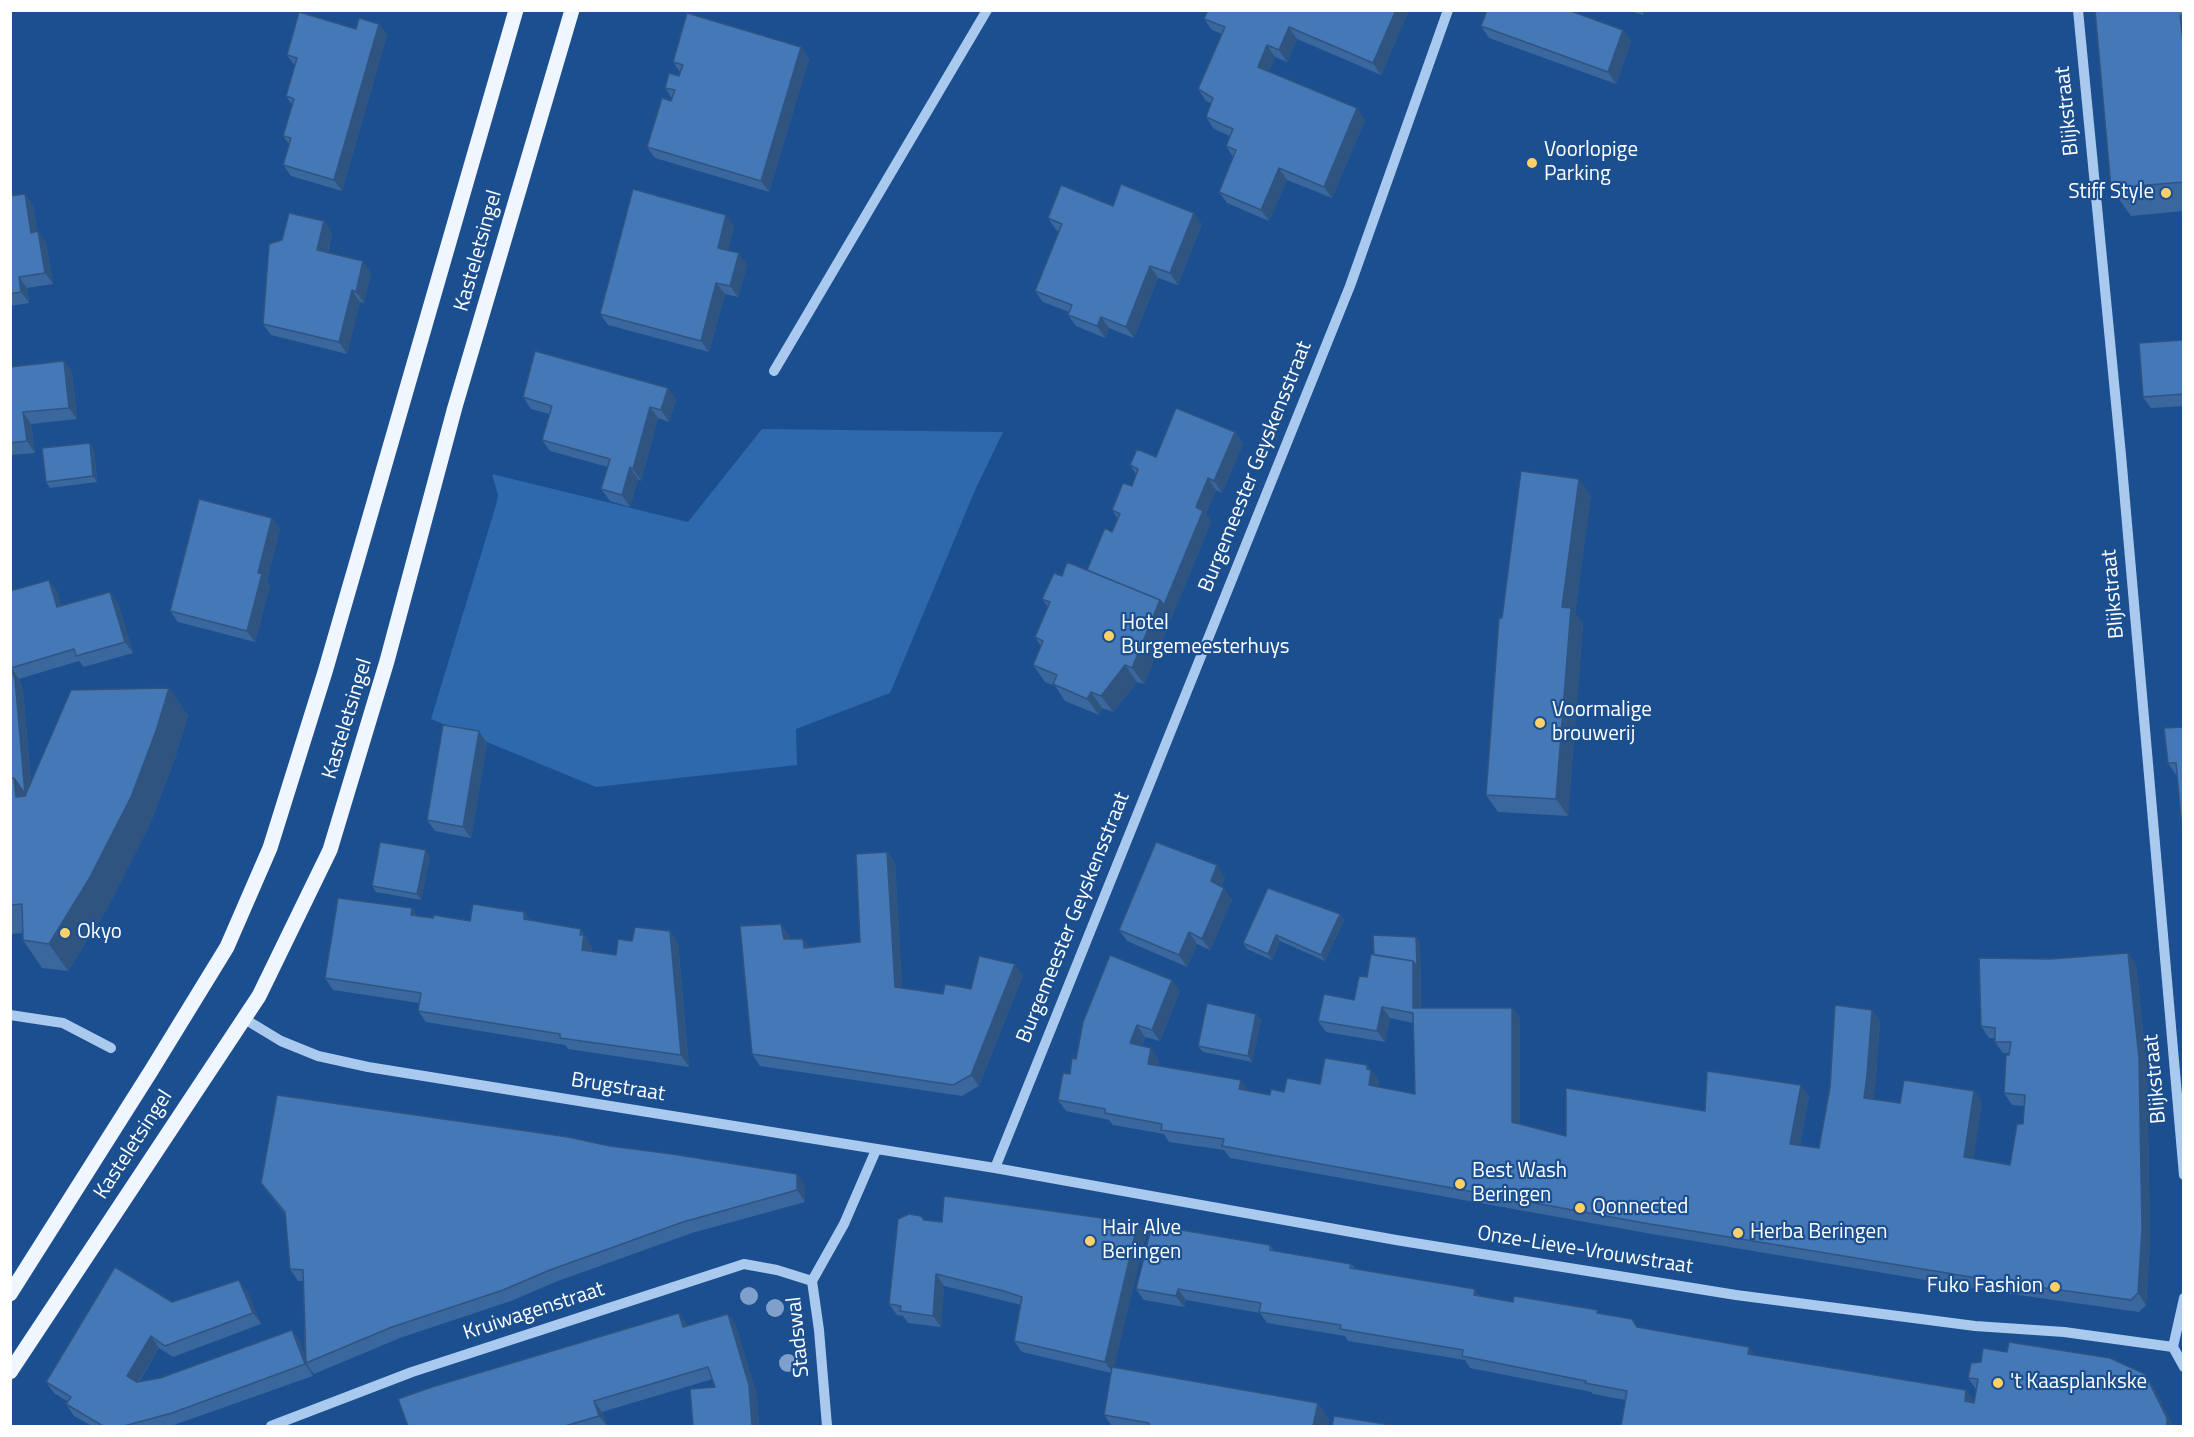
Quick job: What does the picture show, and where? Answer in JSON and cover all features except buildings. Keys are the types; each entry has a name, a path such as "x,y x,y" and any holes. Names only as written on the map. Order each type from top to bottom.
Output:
{"main road":[{"name":"Kasteletsingel","path":"10,1294 227,947 270,848 325,672 516,10"},
{"name":"Kasteletsingel","path":"10,1372 258,996 287,942 330,850 387,661 455,406 572,10"}],"street":[{"path":"774,371 987,10"},
{"name":"Burgemeester Geyskensstraat","path":"995,1168 1350,286 1448,10"},
{"name":"Blijkstraat","path":"2078,10 2126,512 2184,1175"},
{"path":"10,1015 63,1023 111,1048"},
{"name":"Brugstraat","path":"243,1018 281,1041 318,1056 368,1067 995,1168"},
{"name":"Stadswal","path":"827,1426 819,1330 812,1281 844,1224 876,1150"},
{"name":"Onze-Lieve-Vrouwstraat","path":"995,1168 1396,1240 1736,1295 1975,1326 2064,1332 2174,1347"},
{"name":"Kruiwagenstraat","path":"271,1426 412,1372 744,1264 777,1270 812,1281"},
{"path":"2184,1298 2174,1347 2184,1367"}],"shaded area":[{"path":"762,429 1003,432 976,488 890,693 796,729 797,765 596,787 431,719 496,505 498,495 492,474 688,522"}],"place":[{"name":"Voorlopige Parking","path":"1532,163"},
{"name":"Stiff Style","path":"2166,193"},
{"name":"Hotel Burgemeesterhuys","path":"1109,636"},
{"name":"Voormalige brouwerij","path":"1540,723"},
{"name":"Okyo","path":"65,933"},
{"name":"Best Wash Beringen","path":"1460,1184"},
{"name":"Qonnected","path":"1580,1208"},
{"name":"Herba Beringen","path":"1738,1233"},
{"name":"Hair Alve Beringen","path":"1090,1241"},
{"name":"Fuko Fashion","path":"2055,1287"},
{"name":"'t Kaasplankske","path":"1998,1383"}]}
